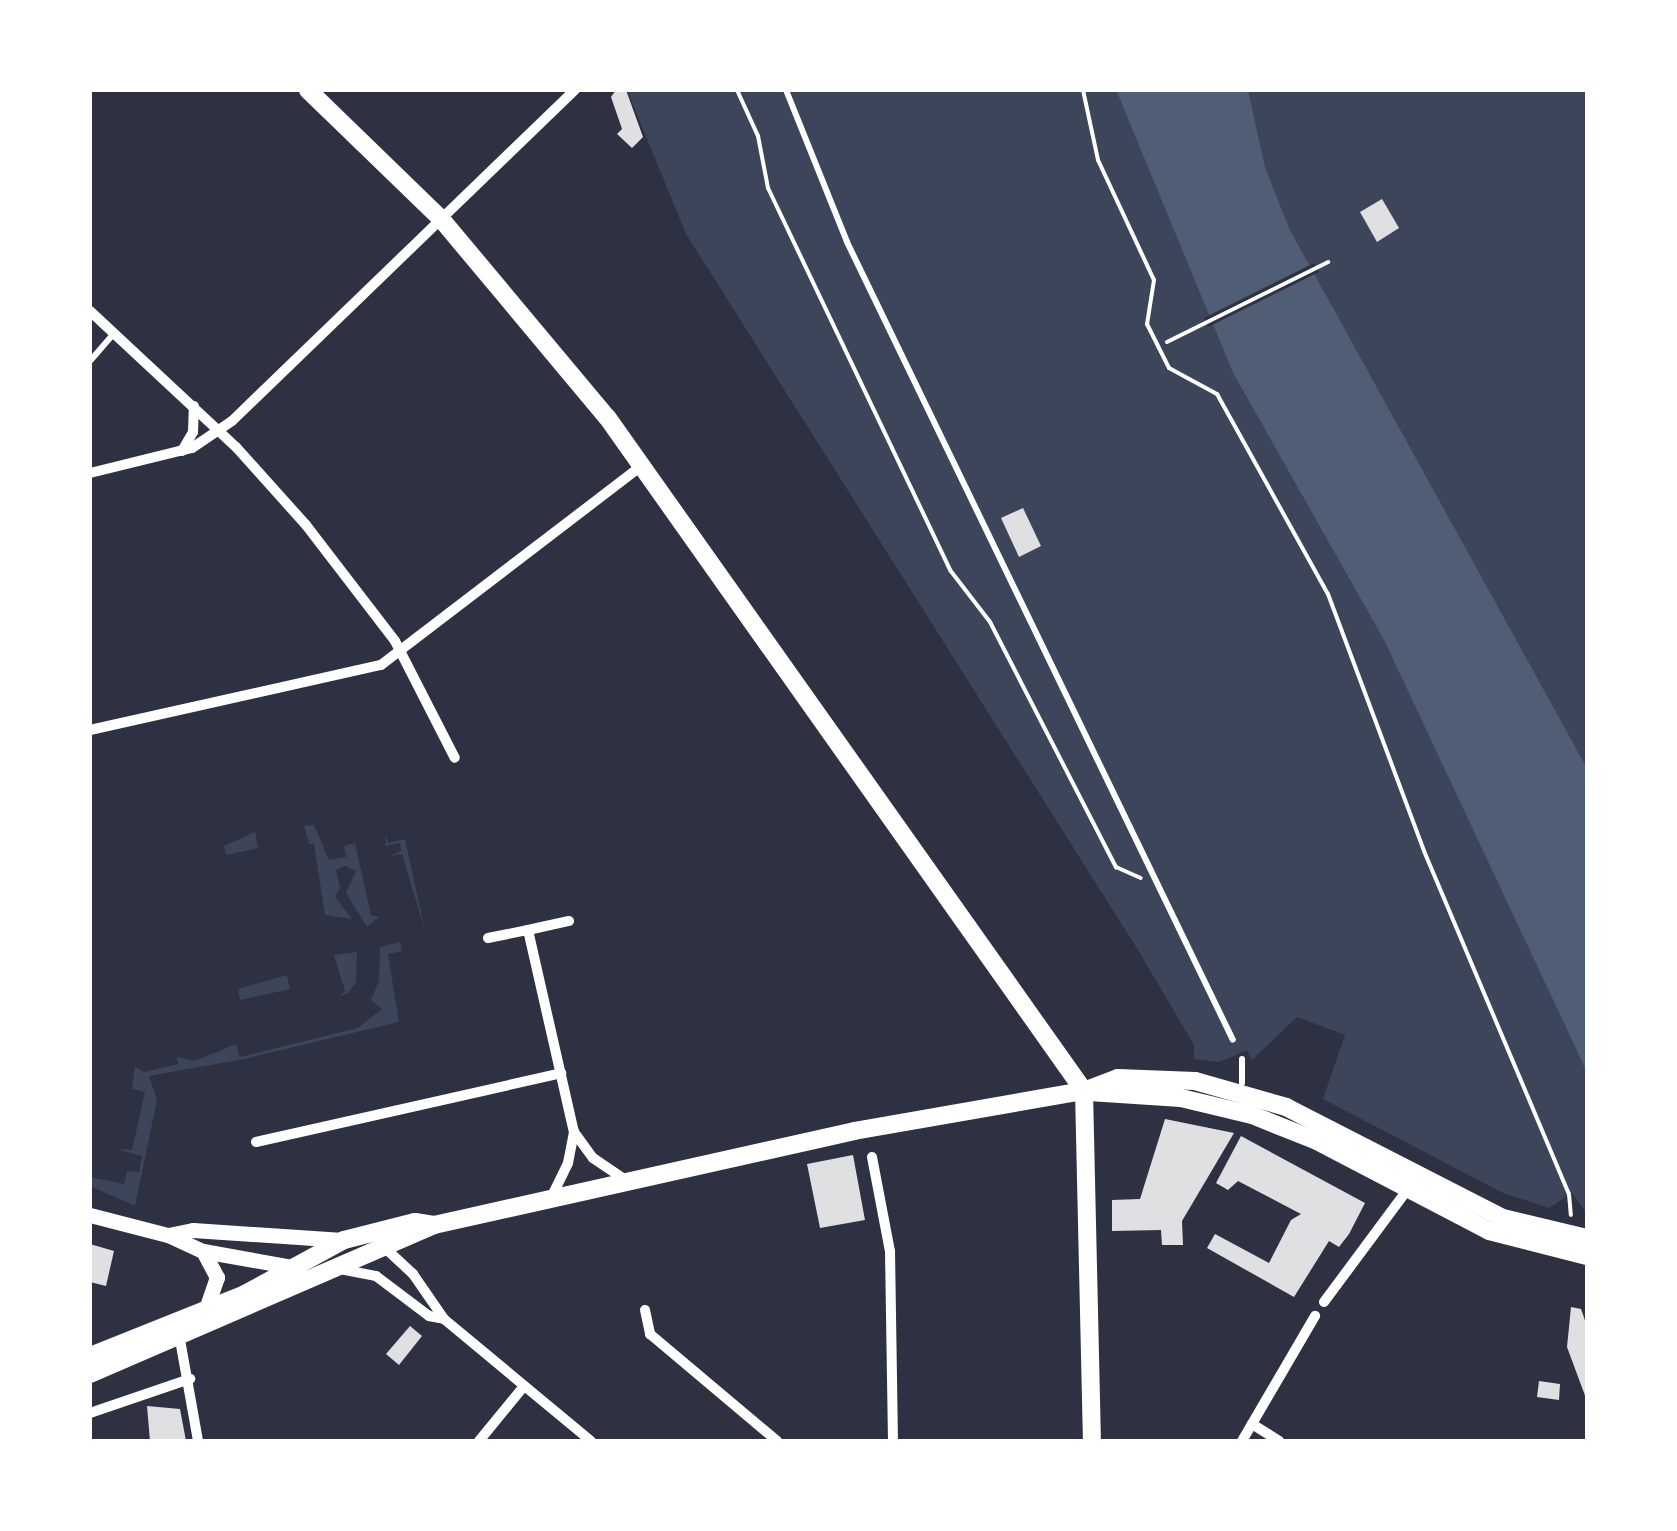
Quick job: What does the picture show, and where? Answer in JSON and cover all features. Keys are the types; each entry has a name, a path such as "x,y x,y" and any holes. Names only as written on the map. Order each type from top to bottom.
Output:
{"main road":[{"path":"308,90 442,220 643,465 1084,1091 1092,1441"},
{"path":"90,1374 178,1331 337,1269 434,1225 866,1128 1145,1077 1239,1092 1320,1122 1503,1218 1587,1238"},
{"path":"1084,1091 1181,1098 1252,1116 1489,1231 1587,1256"},
{"path":"90,1356 178,1331 205,1311 344,1240 415,1222 434,1225"}],"street":[{"path":"90,473 182,452 220,430 575,90"},
{"path":"90,311 220,430 306,524 402,652 455,758"},
{"path":"182,452 192,432 194,406"},
{"path":"90,730 372,668 402,652 643,465"},
{"path":"488,938 569,921"},
{"path":"528,930 574,1132 593,1158 628,1181"},
{"path":"256,1142 561,1073"},
{"path":"551,1198 574,1132"},
{"path":"872,1157 890,1251 893,1441"},
{"path":"1324,1302 1408,1189"},
{"path":"90,1216 168,1235 203,1251 376,1276 429,1316 444,1319"},
{"path":"168,1235 193,1230 344,1240 384,1247 438,1304 444,1319 591,1441"},
{"path":"203,1251 217,1278 205,1311"},
{"path":"645,1310 650,1334 777,1441"},
{"path":"1242,1441 1315,1316"},
{"path":"178,1331 190,1379 198,1441"},
{"path":"90,1412 190,1379"},
{"path":"479,1441 524,1386"},
{"path":"1252,1424 1279,1441"}],"lane":[{"path":"786,90 846,242 1234,1040"},
{"path":"90,361 114,334"},
{"path":"1242,1059 1242,1083"}],"path":[{"path":"737,90 762,148 768,188 950,570 990,622 1116,867 1141,878"},
{"path":"1083,90 1098,160 1154,280 1146,324 1170,368 1217,394 1328,594 1424,851 1569,1194 1570,1216"},
{"path":"1167,342 1328,262"}],"shaded area":[{"path":"627,90 1116,90 1233,373 1385,642 1564,1016 1587,1072 1587,1214 1572,1193 1549,1208 1503,1193 1323,1099 1345,1035 1297,1017 1252,1060 1247,1050 1219,1062 1194,1059 1194,1045 1138,950 686,234"},
{"path":"1116,90 1248,90 1265,167 1289,228 1587,768 1587,1072 1385,642 1233,373"},
{"path":"1246,90 1587,90 1587,768 1289,228 1262,166"},
{"path":"314,825 329,860 346,857 344,846 355,843 371,915 379,917 367,927 346,893 356,871 345,866 336,870 340,888 335,897 352,919 325,915 314,844 309,844 304,826"},
{"path":"255,832 258,848 226,855 224,846"},
{"path":"386,835 388,843 405,839 425,931 402,854 389,856 401,851 400,843 385,846"},
{"path":"400,942 402,951 388,954 399,1022 244,1059 149,1076 157,1100 135,1206 90,1186 90,1177 124,1184 127,1171 139,1172 142,1156 117,1149 132,1150 145,1092 132,1089 135,1067 144,1072 178,1064 177,1057 195,1061 236,1044 240,1057 358,1028 382,1009 371,1000 379,981 380,947"},
{"path":"357,952 356,982 339,997 345,991 334,955"},
{"path":"287,975 290,989 240,1000 238,989"}],"pier":[{"path":"1314,263 1319,272 1208,327 1204,318"}],"building":[{"path":"616,90 626,90 643,137 632,148 617,134 622,129 611,97"},
{"path":"1382,199 1399,228 1377,242 1360,212"},
{"path":"1023,508 1041,546 1019,557 1001,518"},
{"path":"1165,1119 1234,1133 1182,1221 1183,1245 1162,1245 1161,1230 1112,1231 1112,1200 1140,1199"},
{"path":"1241,1136 1365,1203 1349,1234 1339,1247 1329,1241 1294,1297 1207,1248 1215,1234 1269,1263 1291,1220 1301,1214 1238,1181 1228,1190 1216,1183"},
{"path":"853,1155 865,1220 820,1228 807,1164"},
{"path":"90,1244 114,1251 106,1286 90,1282"},
{"path":"1571,1307 1581,1309 1587,1326 1587,1401 1567,1347"},
{"path":"410,1326 422,1336 399,1365 386,1354"},
{"path":"1539,1381 1560,1384 1559,1400 1537,1397"},
{"path":"147,1406 180,1409 186,1441 150,1441"}]}
